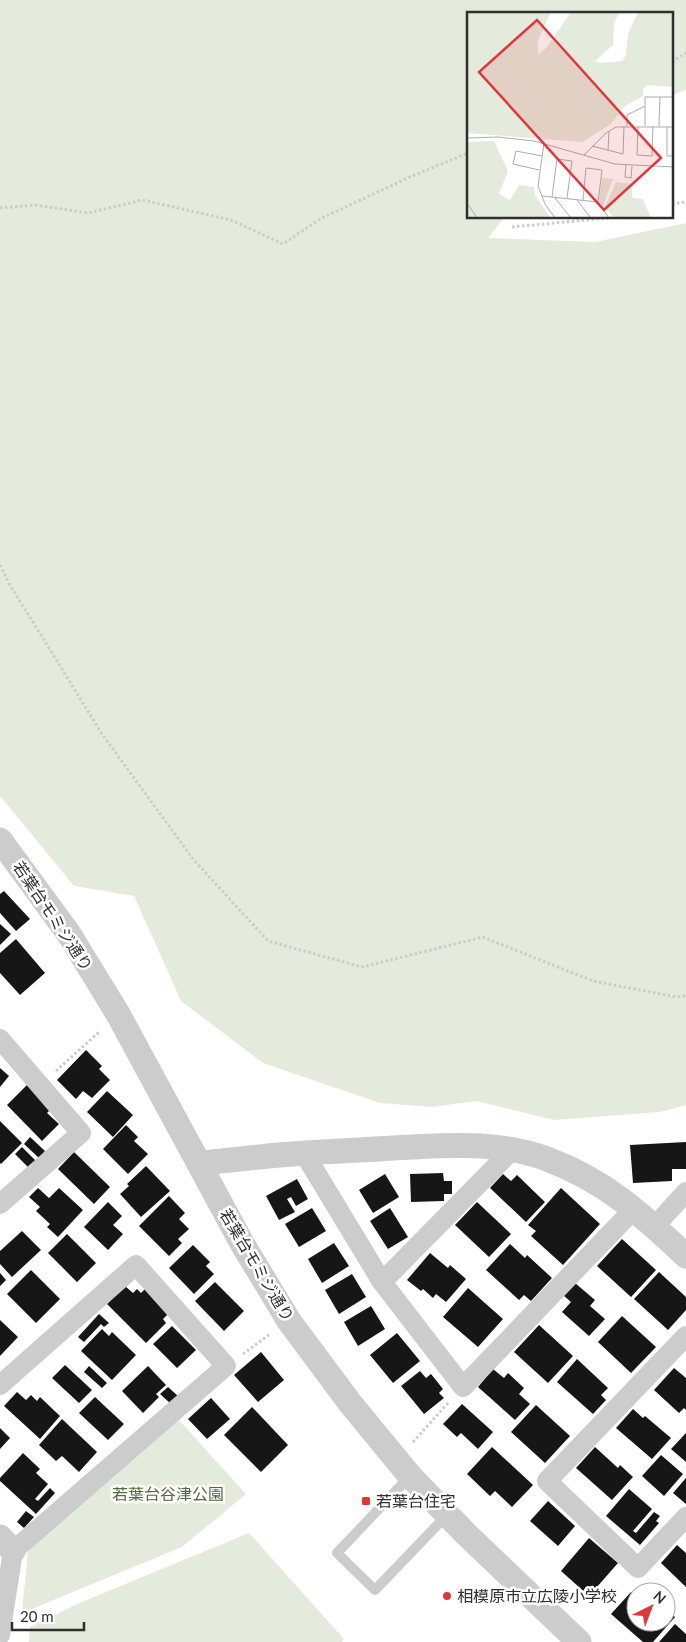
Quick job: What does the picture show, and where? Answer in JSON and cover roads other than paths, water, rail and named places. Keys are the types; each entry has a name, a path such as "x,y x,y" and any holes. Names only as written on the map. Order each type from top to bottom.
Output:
{"street":[{"name":"若葉台モミジ通り","path":"3,851 69,934 118,1014 200,1163 243,1246 289,1321 350,1403 403,1467 466,1534 579,1642"},
{"path":"0,1039 81,1133 0,1204"},
{"path":"200,1163 304,1153 471,1145 512,1150 545,1158 604,1186 635,1208 686,1256"},
{"path":"382,1282 512,1150"},
{"path":"304,1153 382,1282 464,1387 635,1208"},
{"path":"655,1226 686,1192"},
{"path":"0,1385 136,1265 226,1366 6,1544 0,1635"},
{"path":"686,1336 547,1481 638,1568 686,1517"}],"lane":[{"path":"403,1467 337,1553 375,1590 447,1515"}],"place":[{"name":"若葉台住宅","path":"366,1501"},
{"name":"相模原市立広陵小学校","path":"447,1596"}],"park label":[{"name":"若葉台谷津公園","path":"168,1494"}]}
